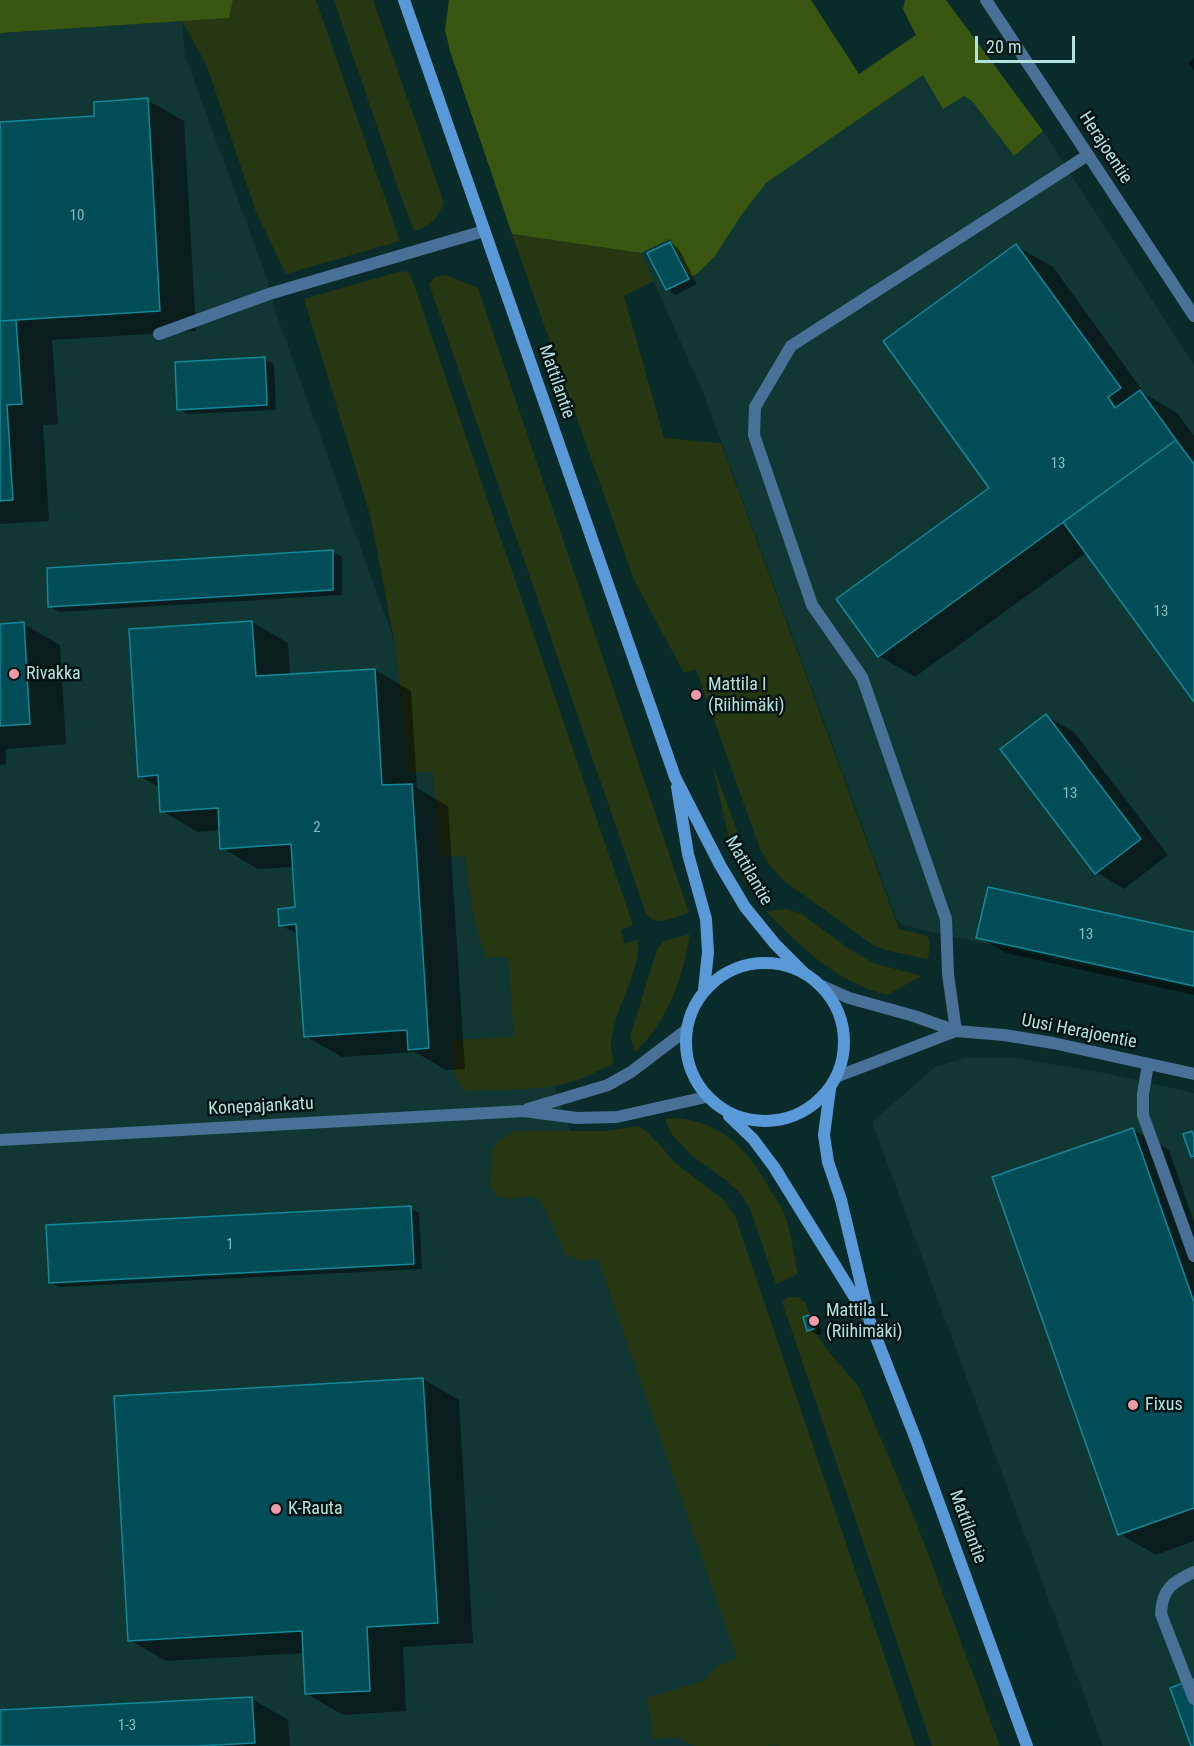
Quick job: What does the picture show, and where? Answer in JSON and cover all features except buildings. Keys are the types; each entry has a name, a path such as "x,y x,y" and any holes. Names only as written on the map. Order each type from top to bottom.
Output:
{"street":[{"name":"Mattilantie","path":"404,0 675,777 745,907 804,973"},
{"name":"Herajoentie","path":"986,0 1194,316"},
{"path":"957,1031 948,974 946,919 862,677 812,604 754,435 754,406 791,346 1088,155"},
{"path":"159,334 269,294 484,231"},
{"name":"Mattilantie","path":"675,777 688,854 706,919 708,952 704,990"},
{"path":"762,963 784,965 804,973 822,986 834,1004 842,1024 844,1046 840,1068 830,1089 814,1106 793,1117 770,1122 747,1120 725,1112 706,1097 693,1077 686,1055 685,1031 692,1009 704,990 720,976 740,966 762,963"},
{"name":"Uusi Herajoentie","path":"822,986 849,999 914,1016 957,1031 1004,1035 1053,1043 1194,1074"},
{"name":"Konepajankatu","path":"524,1110 608,1085 632,1072 685,1031"},
{"name":"Uusi Herajoentie","path":"836,1077 957,1031"},
{"path":"1149,1064 1143,1094 1143,1115 1194,1256"},
{"name":"Mattilantie","path":"830,1089 824,1135 828,1162 841,1200 870,1322 915,1437 1027,1746"},
{"name":"Konepajankatu","path":"0,1140 524,1110 577,1118 617,1117 706,1097"},
{"name":"Mattilantie","path":"725,1112 753,1139 774,1167 870,1322"},
{"path":"1194,1572 1170,1585 1161,1604 1161,1614 1194,1699"}],"shaded area":[{"path":"182,21 185,56 266,276 276,313 792,1746 0,1746 0,33"},
{"path":"923,75 972,101 1013,155 1043,131 1194,365 1194,989 927,931 902,924 896,918 703,392 641,253 670,239 691,277 766,183"},
{"path":"965,1058 1014,1058 1104,1073 1194,1093 1194,1746 1103,1746 872,1122 935,1067"}],"green space":[{"path":"0,0 233,0 229,18 0,33"},
{"path":"233,0 316,0 400,241 286,274 256,212 207,66 182,21 229,18"},
{"path":"334,0 373,0 444,203 433,221 420,229 414,231 400,194"},
{"path":"449,0 811,0 859,74 916,35 903,9 905,0 946,0 1043,131 1014,156 972,101 964,96 943,109 923,75 766,183 740,217 715,256 690,278 670,239 641,253 512,234 450,51 445,30"},
{"path":"512,234 641,253 654,281 624,296 664,438 721,443 899,929 928,936 930,946 928,959 889,951 873,945 783,880 768,863 760,849 696,669 684,673 634,580"},
{"path":"402,271 410,273 633,925 621,930 625,944 638,939 635,965 613,1031 611,1051 614,1063 582,1078 558,1085 531,1089 464,1091 455,1073 452,1040 514,1037 508,957 486,958 474,921 465,856 440,857 433,772 408,772 396,649 370,515 304,299"},
{"path":"446,275 478,288 689,913 663,921 653,920 646,914 429,284 435,277"},
{"path":"712,763 746,855 760,885 755,895 743,878 733,857"},
{"path":"786,909 802,914 848,948 873,963 922,976 887,995 852,981 820,962 766,911"},
{"path":"690,934 683,967 672,998 657,1026 635,1052 630,1037 657,949 664,941"},
{"path":"676,1118 708,1125 721,1132 744,1151 754,1163 785,1215 798,1274 776,1284 750,1209 740,1193 691,1155 670,1132 665,1119"},
{"path":"637,1126 645,1130 674,1162 725,1201 735,1216 915,1746 695,1746 677,1737 653,1739 647,1698 706,1680 715,1667 737,1658 598,1259 582,1261 566,1254 541,1201 532,1196 509,1199 496,1196 490,1187 491,1153 499,1141 515,1131 607,1131"},
{"path":"787,1297 798,1297 806,1303 814,1330 827,1350 859,1387 915,1519 1000,1746 932,1746 782,1302"}],"place":[{"name":"Rivakka","path":"14,674"},
{"name":"Mattila I (Riihimäki)","path":"696,695"},
{"name":"Mattila L (Riihimäki)","path":"814,1321"},
{"name":"Fixus","path":"1133,1405"},
{"name":"K-Rauta","path":"276,1509"}]}
